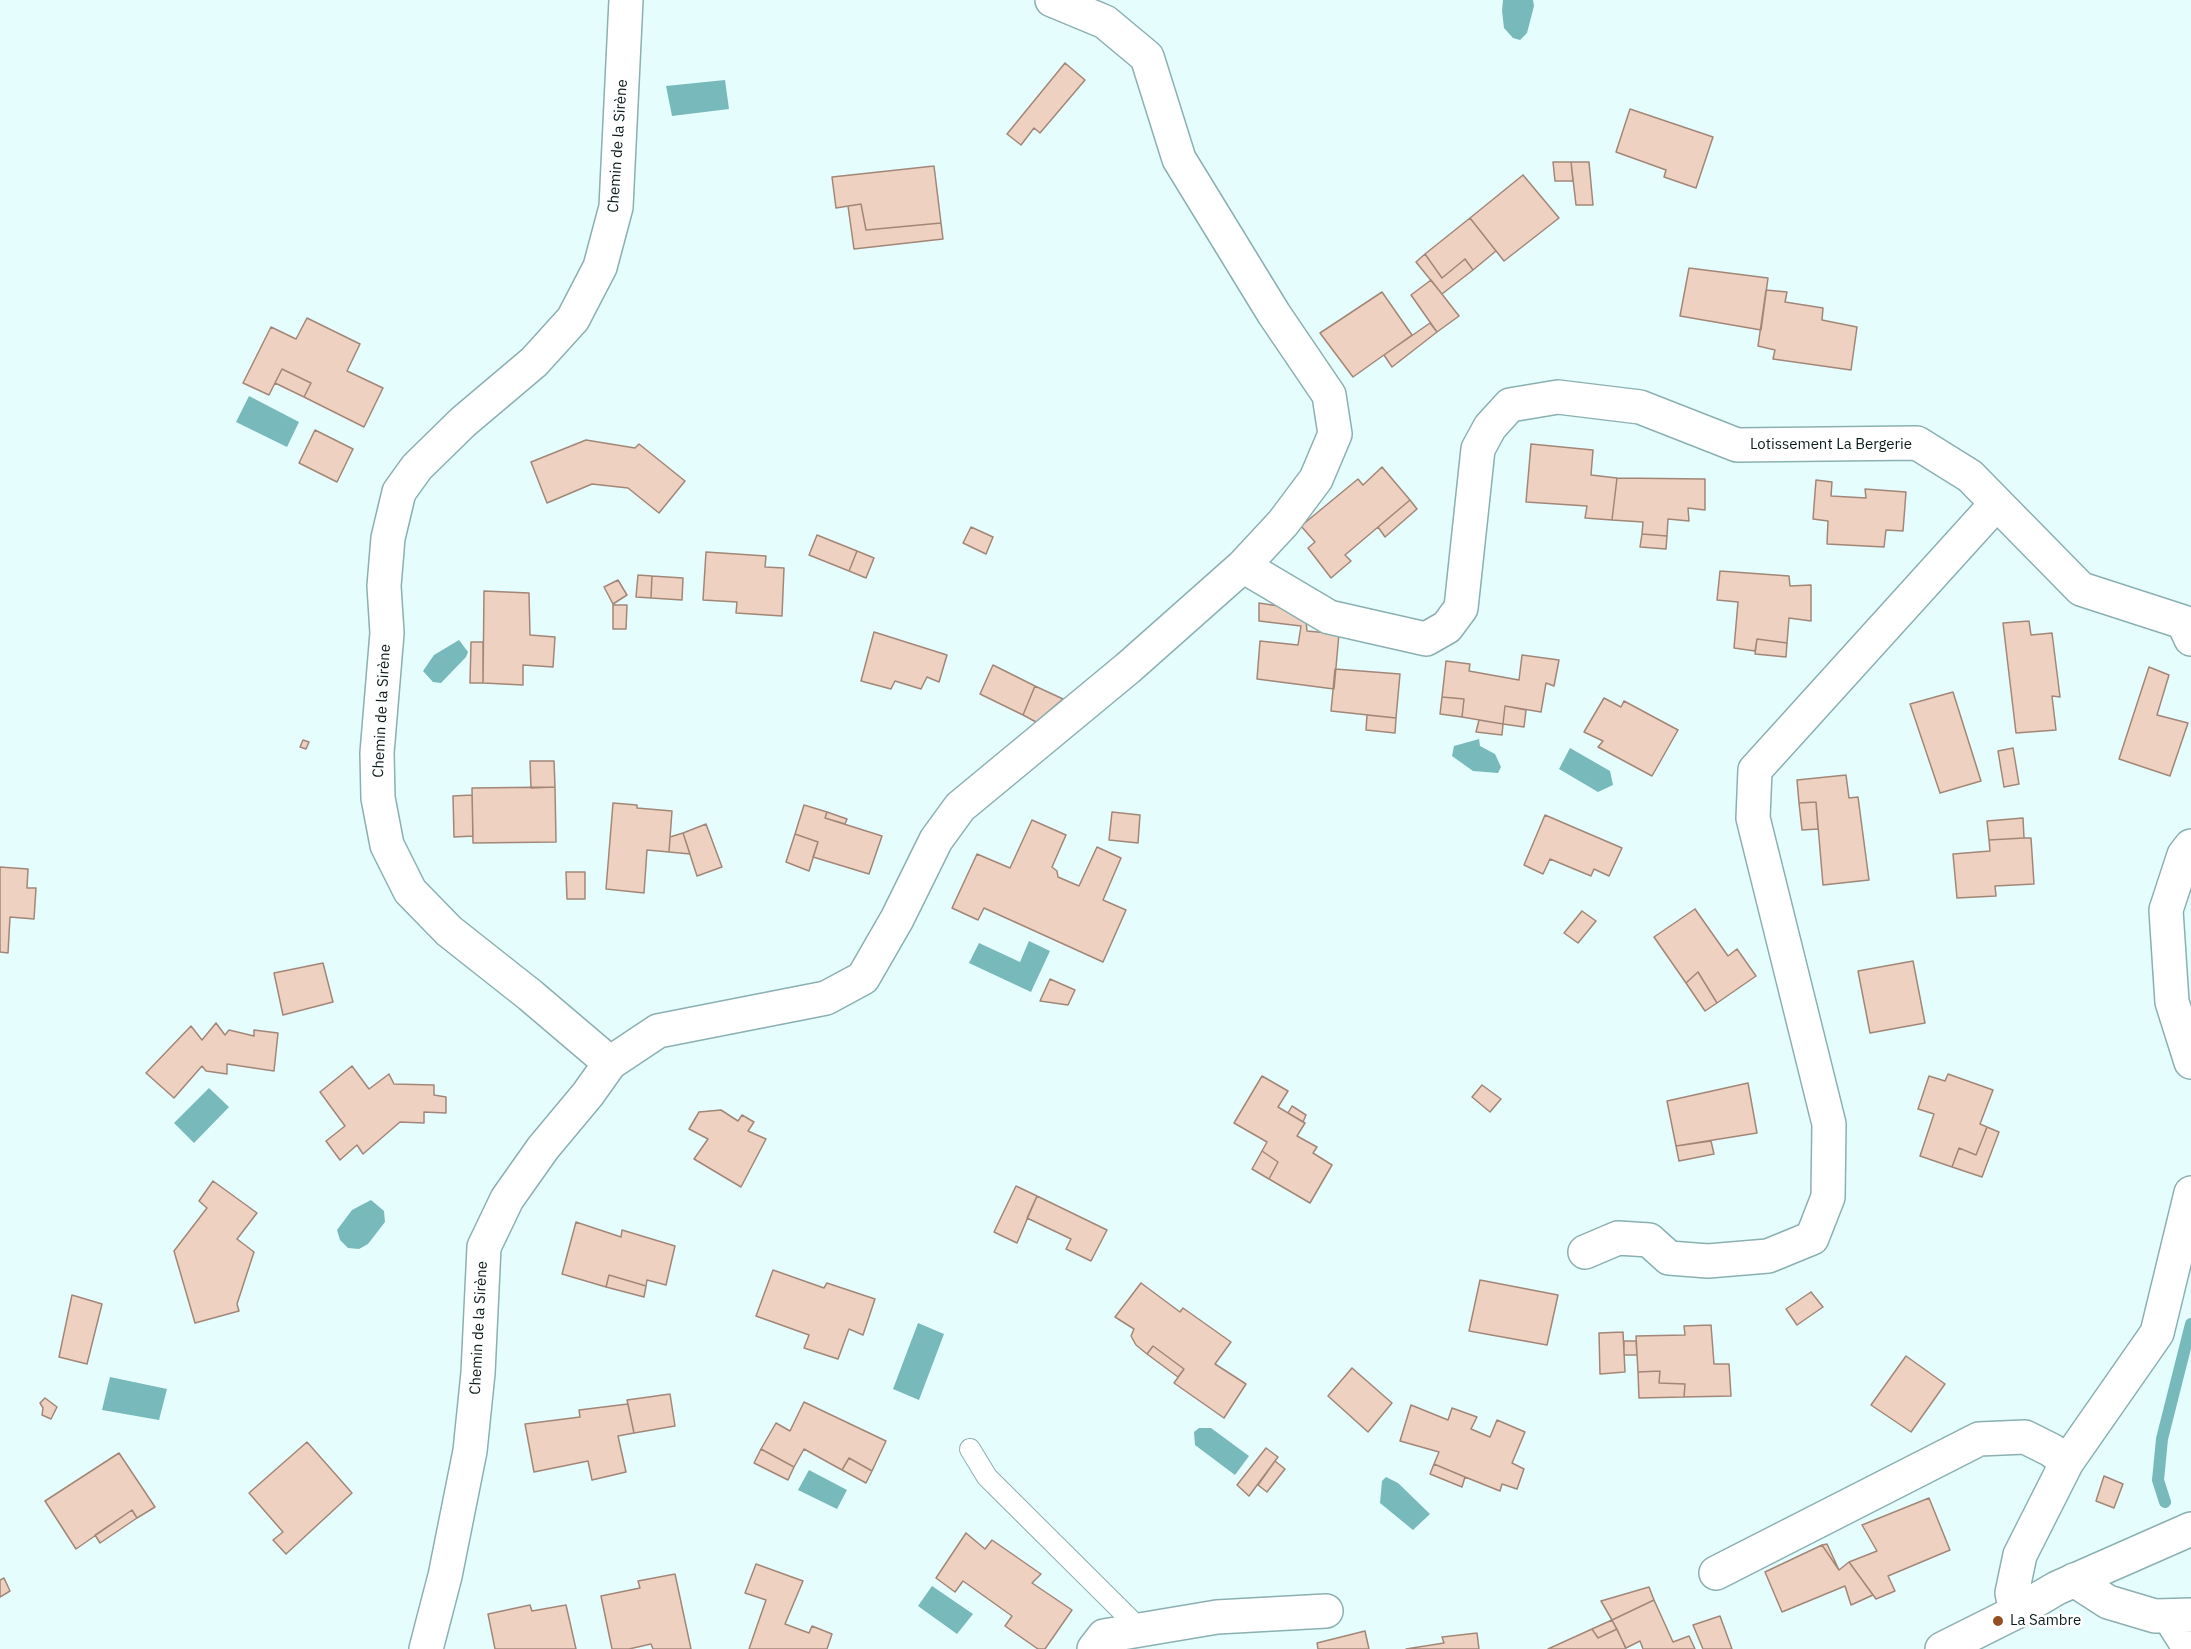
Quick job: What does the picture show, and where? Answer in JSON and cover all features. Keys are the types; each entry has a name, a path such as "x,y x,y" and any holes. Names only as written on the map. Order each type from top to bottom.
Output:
{"street":[{"name":"Chemin de la Sirène","path":"426,1649 445,1576 470,1451 484,1247 507,1199 543,1148 588,1094 610,1063 530,995 449,931 410,891 387,845 378,798 377,753 387,633 385,577 388,538 399,492 417,467 534,362 573,320 600,267 616,207 626,0"},
{"path":"610,1063 658,1031 826,998 863,978 897,919 936,840 960,807 1128,668 1243,566 1283,523 1316,479 1335,434 1329,394 1274,314 1179,159 1147,57 1105,22 1052,0"},
{"name":"Lotissement La Bergerie","path":"1243,566 1329,617 1426,639 1447,627 1461,608 1478,449 1486,434 1510,405 1558,397 1640,407 1737,445 1917,443 1970,476 2081,589 2183,622 2191,639"},
{"path":"1585,1252 1618,1238 1648,1240 1669,1258 1708,1261 1768,1256 1812,1238 1828,1197 1829,1124 1753,818 1755,770 1996,504"},
{"path":"2191,846 2184,855 2166,910 2172,1002 2191,1062"},
{"path":"2016,1612 2012,1593 2020,1555 2067,1462 2157,1333 2191,1193"},
{"path":"1716,1573 1979,1439 2025,1437 2051,1450 2067,1462"},
{"path":"1942,1649 2016,1612 2057,1588 2191,1529"},
{"path":"2074,1580 2108,1602 2155,1616 2180,1616 2190,1649"},
{"path":"1094,1649 1104,1636 1217,1617 1326,1611"}],"lane":[{"path":"970,1449 987,1477 1141,1630"}],"water":[{"path":"1503,0 1533,0 1534,6 1527,33 1520,40 1513,38 1504,28"},
{"path":"725,80 729,109 672,116 666,86"},
{"path":"249,396 299,422 287,447 236,422"},
{"path":"459,640 468,652 466,657 441,683 433,682 423,671 434,655"},
{"path":"1479,739 1480,746 1495,754 1501,767 1498,773 1473,771 1452,756 1454,746"},
{"path":"1570,748 1610,771 1613,785 1598,792 1559,769"},
{"path":"1029,941 1050,951 1031,992 969,963 979,943 1020,962"},
{"path":"209,1088 229,1107 194,1143 174,1123"},
{"path":"371,1200 384,1211 385,1222 368,1244 359,1249 348,1248 340,1240 337,1230 352,1210"},
{"path":"918,1323 944,1334 919,1400 893,1389"},
{"path":"110,1377 167,1389 159,1420 102,1410"},
{"path":"1199,1428 1211,1428 1249,1456 1235,1475 1195,1445 1194,1432"},
{"path":"809,1470 847,1490 837,1509 798,1490"},
{"path":"1386,1477 1398,1483 1430,1514 1413,1530 1380,1503 1382,1481"},
{"path":"932,1586 973,1614 957,1634 918,1606"}],"building":[{"path":"1065,63 1085,80 1040,133 1034,128 1021,145 1007,134"},
{"path":"1630,109 1713,137 1696,188 1664,177 1666,170 1616,152"},
{"path":"1553,162 1571,162 1573,181 1555,181"},
{"path":"1571,162 1589,162 1593,205 1576,205"},
{"path":"934,166 941,223 866,230 861,204 836,208 832,177"},
{"path":"1523,175 1559,218 1504,261 1470,218"},
{"path":"861,204 866,230 941,223 943,239 854,249 848,206"},
{"path":"1470,218 1496,251 1473,270 1465,259 1442,278 1425,254"},
{"path":"1425,254 1442,278 1465,259 1473,270 1442,294 1416,262"},
{"path":"1689,268 1768,278 1761,330 1680,316"},
{"path":"1431,280 1459,316 1437,332 1411,295"},
{"path":"1766,290 1787,292 1785,302 1823,308 1822,320 1857,327 1851,370 1773,359 1775,350 1758,346"},
{"path":"1382,292 1412,335 1353,377 1320,333"},
{"path":"307,318 360,344 347,371 383,388 364,427 304,397 311,383 282,369 269,395 243,383 271,327 296,339"},
{"path":"1430,323 1437,332 1392,367 1384,355"},
{"path":"282,369 311,383 304,397 275,383"},
{"path":"315,430 353,449 337,482 299,463"},
{"path":"586,440 635,448 639,444 685,481 659,513 628,488 592,484 547,503 531,462"},
{"path":"1531,444 1593,450 1591,475 1617,478 1612,520 1585,518 1587,506 1526,502"},
{"path":"1382,467 1410,500 1345,555 1351,561 1331,578 1308,548 1315,542 1301,526 1358,479 1363,485"},
{"path":"1617,478 1705,479 1705,510 1688,508 1689,521 1668,519 1667,536 1642,534 1643,522 1612,520"},
{"path":"1816,480 1832,482 1831,496 1866,498 1865,489 1906,492 1903,531 1886,530 1884,547 1827,544 1828,521 1813,519"},
{"path":"1410,500 1417,509 1385,537 1378,527"},
{"path":"971,527 993,537 986,554 963,543"},
{"path":"1642,534 1667,536 1666,549 1640,547"},
{"path":"817,535 857,551 849,571 809,555"},
{"path":"857,551 874,558 866,578 849,571"},
{"path":"706,552 766,556 765,567 784,568 782,616 736,613 737,602 703,600"},
{"path":"1720,571 1789,576 1790,586 1811,585 1811,621 1789,618 1787,643 1757,639 1755,651 1734,648 1738,602 1717,600"},
{"path":"638,575 652,576 651,598 636,597"},
{"path":"652,576 683,578 682,600 651,598"},
{"path":"618,580 627,595 613,604 604,587"},
{"path":"484,591 529,593 530,635 555,637 553,667 523,665 523,685 483,683"},
{"path":"1259,603 1305,610 1307,631 1339,634 1334,689 1257,679 1260,641 1298,645 1301,626 1259,621"},
{"path":"613,605 627,605 626,629 613,629"},
{"path":"2029,621 2031,635 2052,633 2060,697 2052,696 2056,730 2016,733 2003,623"},
{"path":"874,632 947,655 939,682 927,677 921,689 895,681 891,689 861,681"},
{"path":"1757,639 1787,643 1786,657 1755,654"},
{"path":"471,642 483,642 483,683 470,683"},
{"path":"1522,655 1559,660 1554,686 1546,683 1541,712 1505,706 1503,724 1462,717 1464,699 1442,697 1446,661 1470,664 1469,671 1519,680"},
{"path":"993,665 1035,686 1023,715 980,694"},
{"path":"2149,667 2169,675 2157,715 2188,723 2170,776 2119,759"},
{"path":"1335,669 1400,674 1396,718 1331,711"},
{"path":"1035,686 1063,699 1036,722 1023,715"},
{"path":"1953,692 1981,781 1940,793 1910,704"},
{"path":"1442,697 1464,699 1462,717 1440,714"},
{"path":"1604,698 1621,707 1624,701 1678,730 1652,776 1598,747 1603,741 1584,732"},
{"path":"1505,706 1526,710 1524,727 1503,724"},
{"path":"1367,715 1396,718 1395,733 1366,730"},
{"path":"1479,720 1503,724 1502,735 1476,732"},
{"path":"303,740 309,742 306,749 300,747"},
{"path":"2013,748 2019,784 2004,787 1998,751"},
{"path":"530,761 554,761 555,787 531,788"},
{"path":"1846,775 1849,798 1858,797 1869,880 1823,885 1816,802 1799,803 1797,780"},
{"path":"555,787 556,842 473,843 472,788"},
{"path":"472,795 473,836 454,837 453,796"},
{"path":"1816,802 1818,829 1802,830 1799,803"},
{"path":"613,803 672,811 669,852 647,850 644,893 606,889"},
{"path":"804,805 827,812 825,818 882,836 869,874 813,857 818,842 795,834"},
{"path":"827,812 847,819 845,824 825,818"},
{"path":"1112,812 1140,815 1138,843 1109,840"},
{"path":"1545,815 1622,848 1609,876 1594,869 1591,876 1550,859 1543,874 1524,865"},
{"path":"2023,818 2024,838 1989,840 1987,821"},
{"path":"1032,820 1066,835 1052,867 1057,871 1058,877 1079,886 1097,847 1121,858 1103,900 1126,910 1103,962 984,908 978,920 952,908 977,854 1010,868"},
{"path":"706,824 722,867 697,876 683,833"},
{"path":"683,833 690,854 669,852 670,837"},
{"path":"795,834 818,842 809,871 786,862"},
{"path":"2031,838 2034,884 1995,886 1996,896 1957,898 1953,854 1990,851 1989,840"},
{"path":"0,867 28,869 27,888 36,888 34,919 10,917 8,953 0,952"},
{"path":"566,872 585,872 585,899 567,899"},
{"path":"1695,909 1728,956 1737,949 1756,976 1717,1003 1698,972 1686,983 1654,937"},
{"path":"1582,911 1596,921 1578,943 1564,933"},
{"path":"1913,961 1925,1023 1870,1033 1858,971"},
{"path":"323,963 333,1002 283,1015 274,973"},
{"path":"1698,972 1717,1003 1705,1011 1686,983"},
{"path":"1050,979 1075,990 1068,1005 1040,1001"},
{"path":"216,1023 225,1035 229,1030 254,1036 254,1030 278,1033 274,1071 227,1064 227,1074 206,1071 202,1066 174,1098 146,1073 191,1026 202,1040"},
{"path":"352,1066 369,1089 389,1074 394,1084 434,1085 434,1095 446,1097 446,1113 424,1112 424,1123 400,1122 363,1154 357,1145 340,1160 326,1141 345,1126 320,1092"},
{"path":"1948,1074 1993,1090 1980,1124 1987,1127 1976,1155 1959,1148 1952,1167 1920,1156 1934,1114 1918,1109 1929,1076 1945,1081"},
{"path":"1262,1076 1288,1091 1278,1107 1305,1123 1297,1136 1317,1147 1313,1153 1332,1165 1310,1203 1269,1179 1278,1162 1262,1151 1267,1142 1234,1123"},
{"path":"1748,1083 1757,1133 1676,1146 1667,1101"},
{"path":"1482,1085 1501,1099 1490,1112 1472,1097"},
{"path":"1292,1106 1306,1115 1303,1122 1288,1113"},
{"path":"721,1110 738,1121 742,1115 754,1122 748,1131 766,1139 741,1187 694,1159 708,1139 689,1129 699,1112"},
{"path":"1987,1127 1999,1132 1982,1177 1952,1167 1959,1148 1976,1155"},
{"path":"1711,1141 1714,1154 1679,1161 1676,1146"},
{"path":"1262,1151 1278,1162 1269,1179 1252,1169"},
{"path":"213,1181 257,1213 237,1239 254,1252 237,1304 239,1311 195,1323 174,1251 207,1208 199,1201"},
{"path":"1016,1186 1037,1196 1017,1243 994,1232"},
{"path":"1037,1196 1107,1230 1091,1261 1066,1249 1071,1239 1027,1218"},
{"path":"576,1222 621,1237 622,1230 675,1246 666,1285 647,1280 646,1286 609,1275 606,1287 562,1274"},
{"path":"773,1270 824,1288 827,1283 875,1299 863,1335 849,1329 838,1359 804,1348 809,1335 756,1316"},
{"path":"609,1275 646,1286 644,1297 606,1287"},
{"path":"1480,1280 1558,1295 1547,1345 1469,1331"},
{"path":"1141,1283 1180,1312 1183,1308 1231,1342 1215,1364 1246,1384 1224,1418 1174,1383 1184,1369 1153,1346 1147,1354 1136,1345 1131,1336 1134,1329 1115,1317"},
{"path":"1811,1292 1823,1307 1797,1325 1786,1309"},
{"path":"72,1295 102,1304 87,1364 59,1357"},
{"path":"1711,1325 1714,1364 1729,1364 1731,1396 1684,1397 1685,1384 1659,1383 1660,1371 1638,1372 1636,1336 1685,1335 1684,1326"},
{"path":"1623,1332 1625,1372 1600,1374 1599,1333"},
{"path":"1624,1341 1636,1341 1637,1355 1624,1355"},
{"path":"1153,1346 1184,1369 1178,1377 1147,1354"},
{"path":"1906,1356 1945,1384 1911,1432 1871,1405"},
{"path":"1352,1368 1392,1403 1368,1432 1328,1396"},
{"path":"1660,1371 1659,1383 1685,1384 1684,1397 1639,1398 1638,1372"},
{"path":"670,1394 675,1426 634,1433 627,1400"},
{"path":"45,1398 57,1407 51,1419 42,1415 43,1408 40,1403"},
{"path":"804,1402 886,1441 872,1471 849,1458 842,1470 804,1449 794,1467 761,1449 776,1423 790,1431"},
{"path":"628,1404 634,1433 618,1436 626,1472 592,1480 588,1461 534,1472 525,1424 580,1417 579,1410"},
{"path":"1411,1405 1448,1420 1452,1408 1477,1417 1471,1429 1490,1437 1497,1420 1525,1432 1512,1463 1524,1469 1517,1489 1502,1484 1500,1491 1465,1477 1434,1464 1439,1452 1400,1441"},
{"path":"307,1442 352,1493 286,1554 273,1540 283,1532 249,1493"},
{"path":"1266,1448 1278,1457 1249,1496 1237,1485"},
{"path":"761,1449 794,1467 788,1480 754,1463"},
{"path":"119,1453 155,1507 137,1518 132,1510 76,1549 45,1501"},
{"path":"849,1458 872,1471 866,1483 842,1470"},
{"path":"1275,1461 1285,1469 1267,1492 1258,1485"},
{"path":"1434,1464 1465,1477 1462,1487 1430,1474"},
{"path":"2104,1476 2123,1484 2114,1508 2096,1501"},
{"path":"1929,1498 1950,1550 1888,1576 1895,1591 1876,1599 1849,1562 1877,1551 1862,1525"},
{"path":"132,1510 137,1518 100,1543 95,1535"},
{"path":"966,1533 985,1549 992,1540 1041,1574 1032,1583 1072,1610 1045,1649 1038,1649 1005,1626 1012,1616 963,1581 955,1592 936,1578"},
{"path":"1827,1544 1839,1570 1822,1545"},
{"path":"1822,1545 1839,1570 1849,1562 1873,1595 1851,1605 1845,1586 1782,1612 1765,1572"},
{"path":"756,1564 803,1581 785,1624 809,1633 812,1626 832,1634 827,1649 749,1649 766,1600 745,1593"},
{"path":"675,1574 691,1649 653,1649 651,1644 629,1649 612,1649 601,1596 640,1588 638,1581"},
{"path":"4,1578 10,1591 0,1597 0,1580"},
{"path":"1649,1587 1654,1600 1612,1620 1601,1601"},
{"path":"1654,1600 1673,1642 1689,1636 1695,1649 1643,1649 1640,1641 1626,1648 1612,1620"},
{"path":"530,1605 532,1611 566,1605 576,1649 495,1649 488,1614"},
{"path":"1720,1616 1732,1649 1703,1649 1693,1625"},
{"path":"1612,1620 1617,1629 1598,1638 1592,1629"},
{"path":"1592,1629 1598,1638 1617,1629 1626,1649 1548,1649"},
{"path":"1365,1631 1369,1649 1318,1649 1317,1643"},
{"path":"1477,1633 1479,1649 1406,1649 1444,1643 1442,1637"}],"waterway":[{"path":"2165,1502 2158,1480 2162,1439 2191,1324"}],"place":[{"name":"La Sambre","path":"1998,1621"}]}
